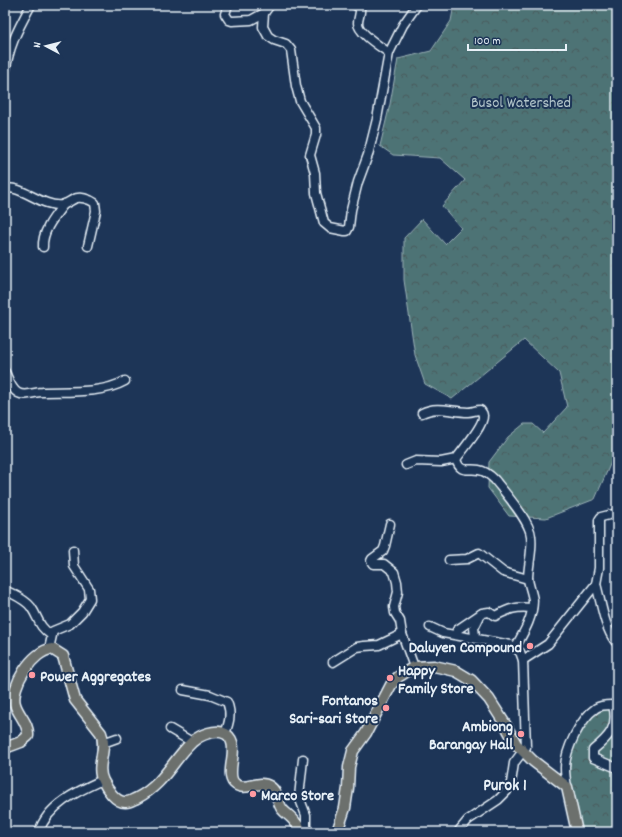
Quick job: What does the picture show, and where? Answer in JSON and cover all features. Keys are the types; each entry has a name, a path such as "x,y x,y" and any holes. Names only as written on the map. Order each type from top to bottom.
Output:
{"main road":[{"path":"5,748 21,742 28,736 27,727 15,704 15,688 19,679 38,655 49,649 55,650 63,656 75,700 101,733 103,743 101,761 102,780 114,797 123,802 129,802 144,794 153,788 163,778 196,740 210,733 221,732 231,739 232,780 234,783 241,787 261,784 269,786 274,790 282,809 295,821 302,831"},
{"path":"337,832 347,795 349,767 353,750 366,733 392,685 398,677 414,668 434,666 456,671 471,680 489,698 516,744 522,751 567,787 577,832"}],"street":[{"path":"5,75 15,36 31,5"},
{"path":"228,5 225,14 229,20 232,21 251,20 264,13 270,5"},
{"path":"355,5 360,8 359,28 365,35 389,53"},
{"path":"264,13 263,26 268,36 274,40 286,44 291,50 296,86 300,101 316,128 316,136 310,155 315,173 316,193 324,223 330,228 345,232 350,227 351,210 368,155 377,119 389,53 403,24 417,5"},
{"path":"5,189 14,188 43,201 55,204 64,204 76,198 90,200 95,203 96,211 88,246"},
{"path":"43,247 45,235 49,226 64,204"},
{"path":"5,372 12,386 17,392 23,394 107,388 125,381"},
{"path":"406,465 416,461 441,462 456,459 482,423 483,416 482,412 477,410 469,412 437,409 427,410 422,413"},
{"path":"456,459 458,466 462,469 478,470 490,475 528,524 532,541 528,579 533,598 532,608 529,622 515,648"},
{"path":"615,641 611,636 606,621 596,584 599,568 599,520 601,517 617,512"},
{"path":"390,524 385,546 382,551 371,561 372,564 384,564 394,572 398,592 394,607 395,613 400,621 402,634 414,668"},
{"path":"49,649 53,631 70,624 82,612 90,599 89,589 74,566 73,550"},
{"path":"449,560 467,559 479,553 503,572 528,579"},
{"path":"523,660 548,644 596,584"},
{"path":"5,590 26,601 32,608 43,629 51,635"},
{"path":"457,630 482,613 489,612 495,616 509,608 532,608"},
{"path":"476,636 474,628 482,613"},
{"path":"430,627 443,633 511,645 520,652 523,660 526,747 514,763 511,783 507,791 498,800 468,820 458,832"},
{"path":"333,662 358,648 379,645 402,634"},
{"path":"183,690 210,695 227,702 231,710 230,719 225,734"},
{"path":"567,787 565,767 567,751 573,737 583,722 596,708 605,705 615,705 615,722 606,739 592,750 593,758 617,768"},
{"path":"170,729 196,740"},
{"path":"103,743 117,738"},
{"path":"302,831 306,815 299,797 303,759"},
{"path":"39,832 44,821 61,802 102,780"}],"green space":[{"name":"Busol Watershed","path":"454,5 617,5 617,452 615,453 595,499 546,518 509,516 488,488 489,462 508,437 524,424 533,424 543,433 567,407 559,373 524,340 452,399 425,384 415,355 404,280 404,238 422,219 445,244 461,228 442,206 465,180 440,158 393,155 380,146 390,104 398,59 431,51 451,21"},
{"path":"608,709 617,709 617,832 581,832 571,792 569,768 571,755 576,742 588,722 597,714"}],"place":[{"name":"Daluyen Compound","path":"530,646"},
{"name":"Power Aggregates","path":"32,675"},
{"name":"Happy Family Store","path":"390,678"},
{"name":"Fontanos Sari-sari Store","path":"386,708"},
{"name":"Ambiong Barangay Hall","path":"521,734"},
{"name":"Marco Store","path":"253,794"}],"district":[{"name":"Purok 1","path":"505,784"}]}
